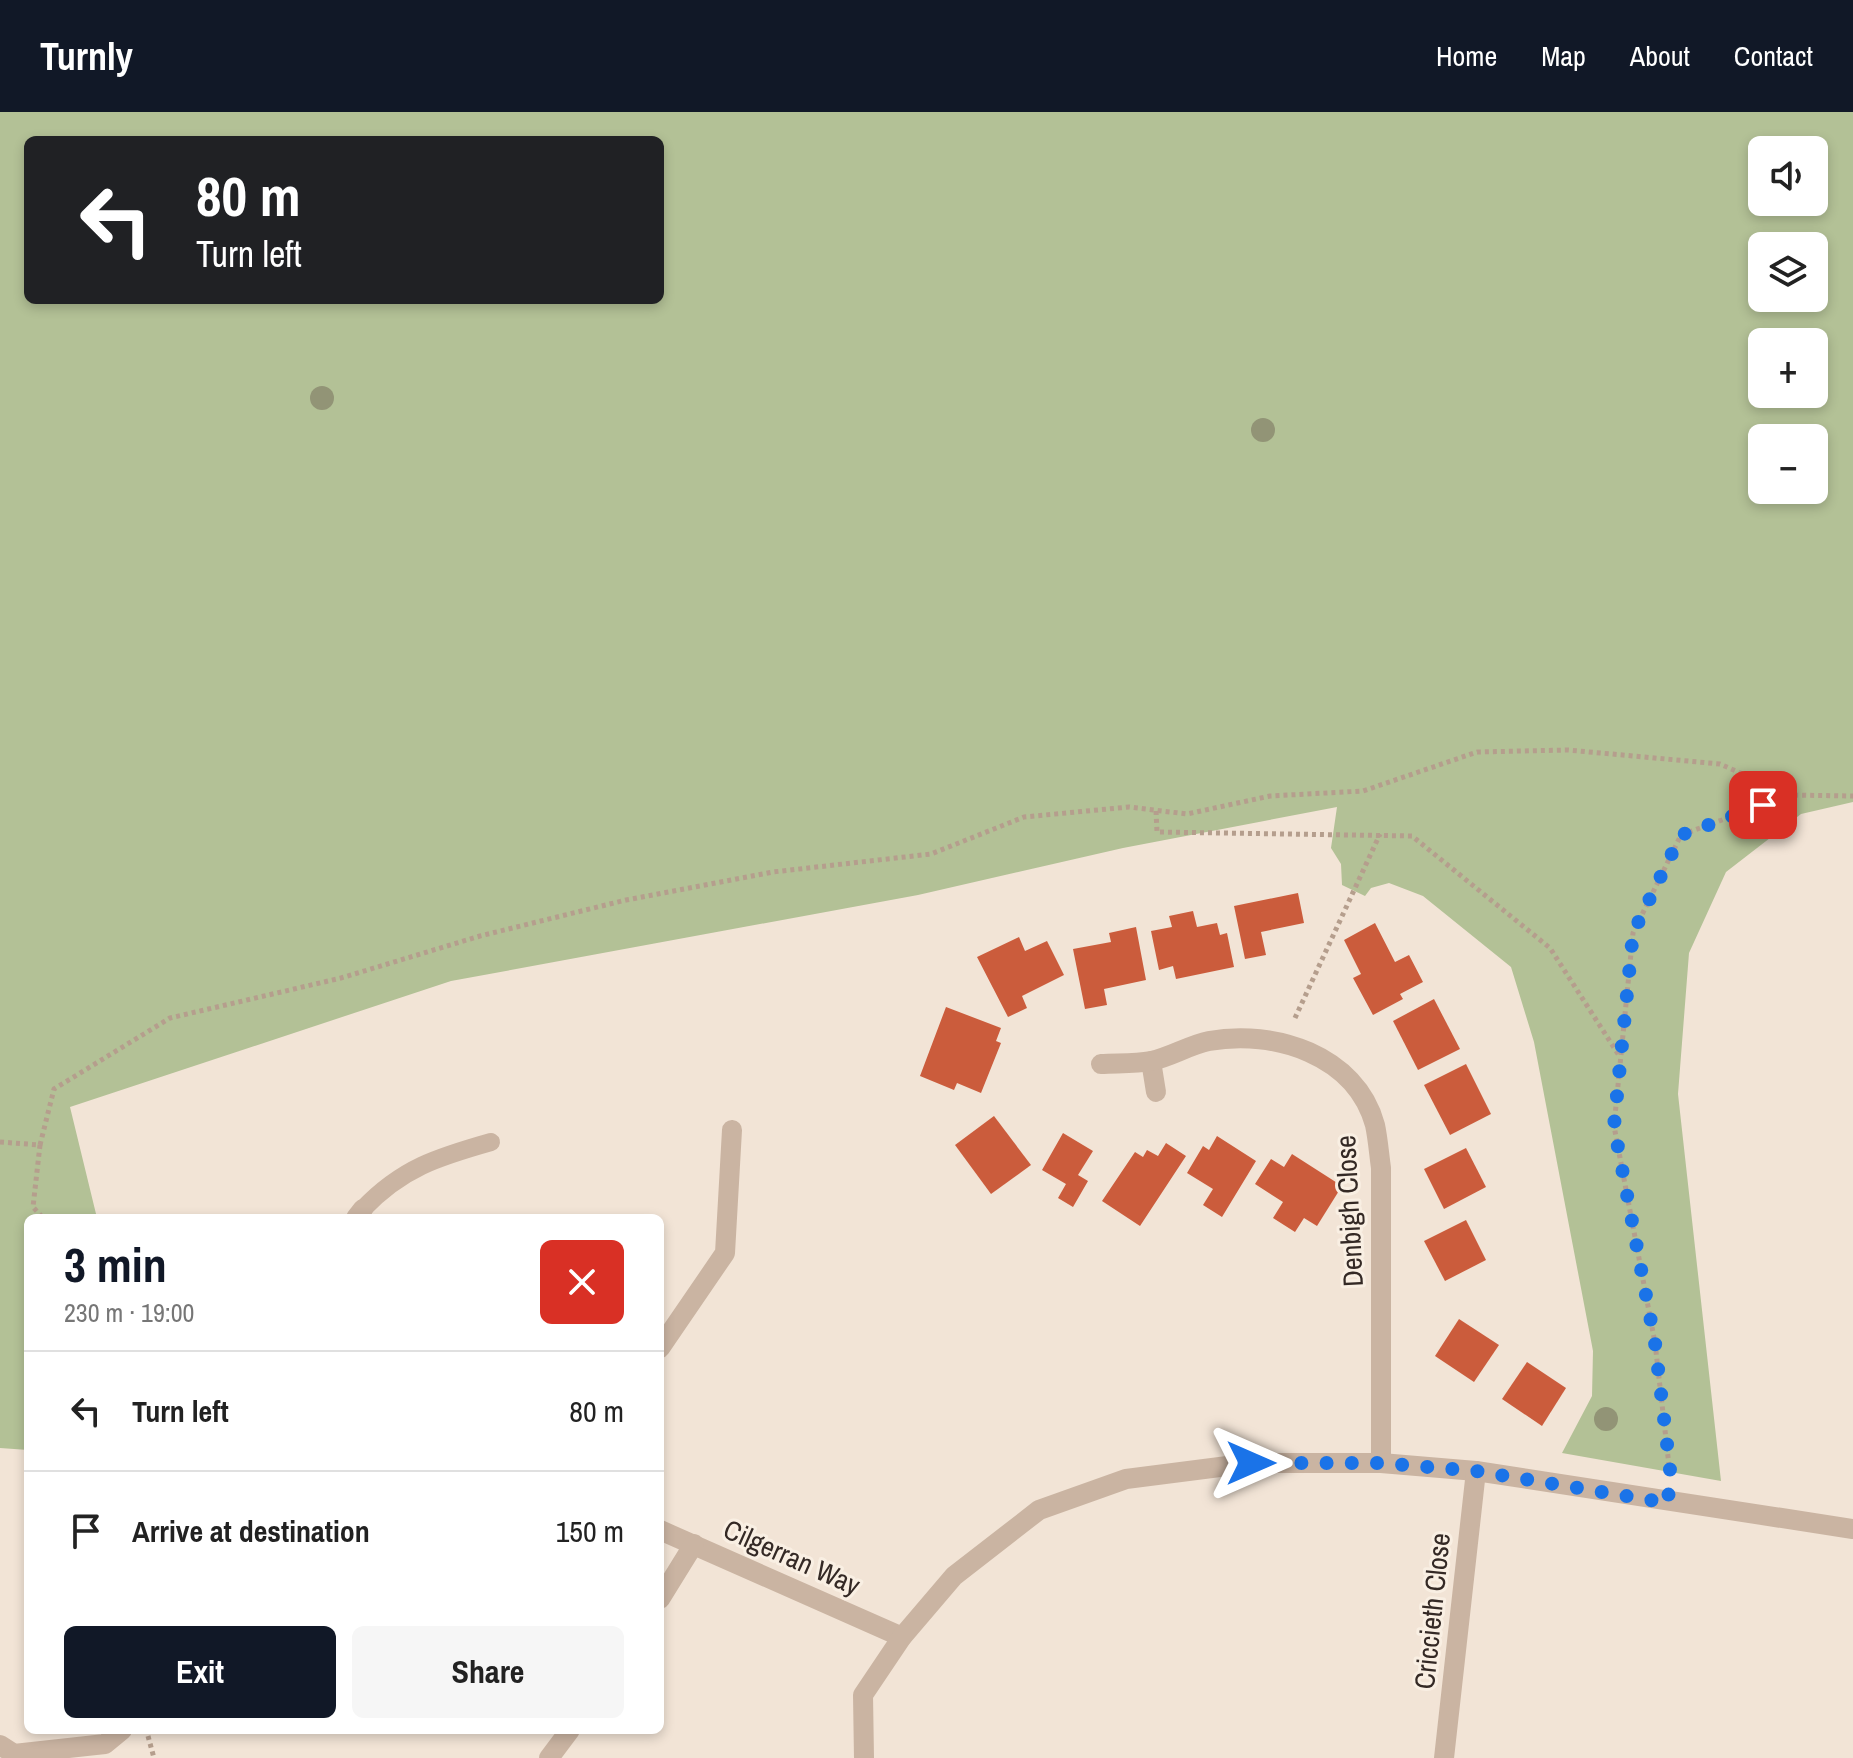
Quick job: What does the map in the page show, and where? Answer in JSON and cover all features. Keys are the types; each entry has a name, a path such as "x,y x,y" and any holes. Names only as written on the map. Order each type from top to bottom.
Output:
{"street":[{"name":"Denbigh Close","path":"1101,1064 1151,1061 1208,1041 1248,1037 1287,1041 1329,1062 1358,1090 1375,1124 1381,1168 1381,1463"},
{"path":"1151,1061 1156,1092"},
{"path":"664,1342 725,1253 732,1130"},
{"path":"864,1758 863,1695 902,1637 954,1576 1039,1510 1142,1477 1251,1463 1381,1463 1476,1471 1668,1503 1853,1529"},
{"name":"Criccieth Close","path":"1444,1758 1476,1471"},
{"name":"Cilgerran Way","path":"664,1532 902,1637"},
{"path":"664,1593 694,1544"},
{"path":"0,1745 14,1754 105,1744 117,1734"},
{"path":"549,1758 567,1734"}],"lane":[{"path":"359,1214 385,1185 409,1170 491,1142"}],"path":[{"path":"39,1214 33,1207 40,1145 54,1089 170,1018 341,978 480,936 626,900 773,872 931,854 1024,817 1129,807 1187,814 1270,796 1363,791 1477,752 1568,750 1720,764 1790,795"},
{"path":"1668,1503 1670,1469 1655,1343 1614,1126 1633,933 1681,835 1790,795 1853,796"},
{"path":"1156,811 1157,832 1412,836 1550,948 1620,1057"},
{"path":"1292,1024 1380,834"},
{"path":"0,1142 40,1145"},
{"path":"147,1734 154,1758"}],"green space":[{"path":"0,112 1853,112 1853,802 1801,814 1726,872 1689,953 1678,1094 1721,1481 1562,1453 1592,1396 1593,1351 1534,1042 1511,967 1423,896 1389,883 1371,888 1365,896 1342,885 1341,864 1331,848 1337,807 1123,848 918,895 451,981 70,1107 96,1214 24,1214 24,1450 0,1448"}],"building":[{"path":"1298,893 1304,923 1261,932 1266,955 1245,959 1234,906"},
{"path":"1193,911 1197,927 1217,923 1220,935 1227,933 1234,967 1176,979 1173,966 1159,970 1151,931 1172,927 1169,916"},
{"path":"1375,923 1395,962 1409,955 1423,982 1400,994 1403,999 1373,1015 1353,978 1361,974 1344,940"},
{"path":"1136,927 1146,980 1104,989 1107,1005 1085,1009 1073,949 1111,942 1109,933"},
{"path":"1019,937 1025,951 1047,941 1064,975 1022,996 1027,1008 1008,1017 977,957"},
{"path":"1434,999 1460,1049 1418,1070 1393,1021"},
{"path":"946,1007 1001,1028 996,1041 1001,1043 981,1093 957,1083 954,1090 920,1076"},
{"path":"1466,1064 1491,1114 1450,1135 1424,1085"},
{"path":"994,1116 1031,1165 991,1194 955,1145"},
{"path":"1063,1133 1093,1151 1078,1175 1088,1181 1073,1207 1058,1198 1066,1184 1042,1170"},
{"path":"1217,1136 1256,1161 1222,1217 1203,1205 1213,1189 1187,1173 1203,1146 1209,1150"},
{"path":"1166,1143 1186,1156 1140,1226 1102,1201 1135,1152 1143,1157 1147,1150 1158,1156"},
{"path":"1466,1148 1486,1187 1444,1209 1424,1169"},
{"path":"1292,1154 1342,1186 1317,1226 1304,1218 1295,1232 1273,1218 1283,1202 1255,1184 1271,1159 1284,1167"},
{"path":"1466,1220 1486,1260 1445,1281 1424,1241"},
{"path":"1459,1319 1499,1345 1474,1382 1435,1356"},
{"path":"1527,1362 1566,1388 1542,1426 1502,1399"}],"route":[{"path":"1251,1463 1381,1463 1476,1471 1668,1503 1670,1469 1655,1343 1614,1126 1633,933 1681,835 1763,805"}]}
